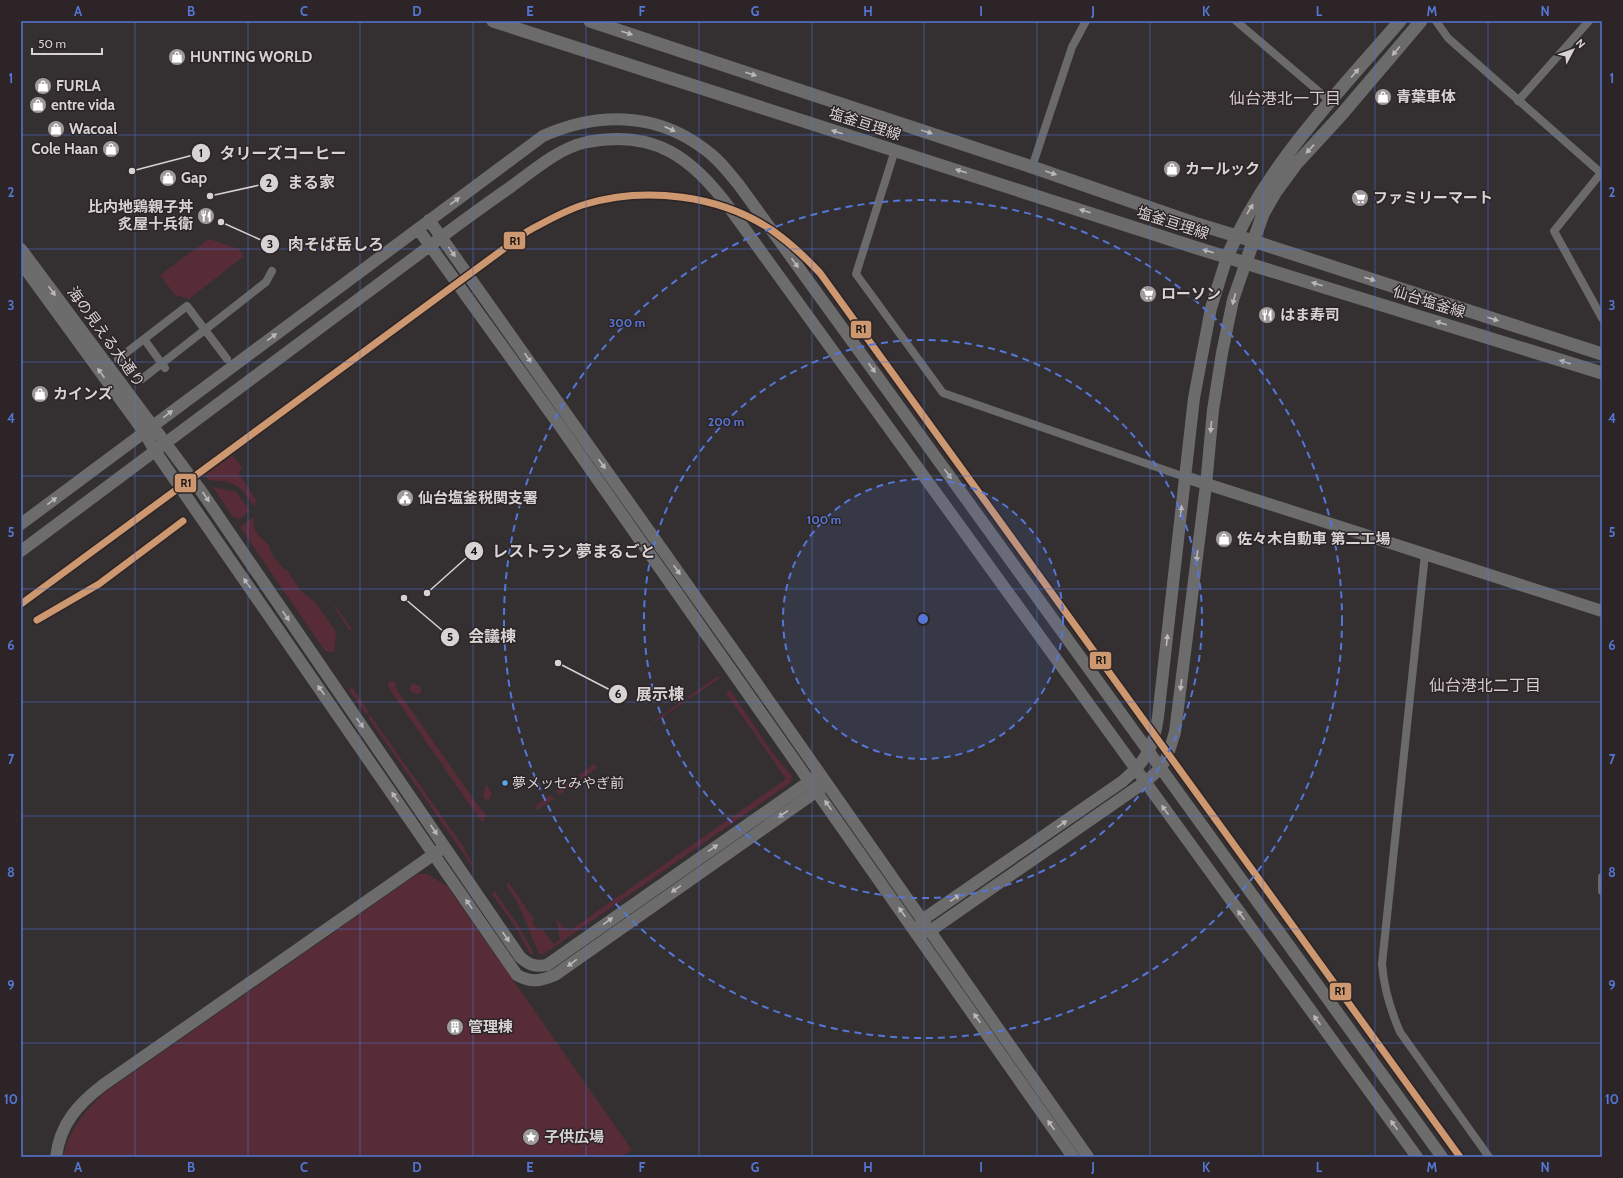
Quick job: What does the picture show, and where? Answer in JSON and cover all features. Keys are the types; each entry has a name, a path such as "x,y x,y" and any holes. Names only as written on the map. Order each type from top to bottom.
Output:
{"main road":[{"name":"塩釜亘理線","path":"493,21 1246,262"},
{"name":"塩釜亘理線","path":"590,21 1032,166 1194,224 1253,240"},
{"path":"1228,257 1236,236 1252,206 1276,170 1330,101 1400,21"},
{"path":"1246,262 1263,214 1297,163 1342,114 1421,21"},
{"name":"仙台塩釜線","path":"1253,240 1602,354"},
{"name":"仙台塩釜線","path":"1246,262 1602,373"}],"street":[{"path":"1032,166 1072,47 1086,21"},
{"path":"1236,21 1330,101"},
{"path":"1436,21 1448,38 1601,173 1554,231 1602,318"},
{"path":"1518,101 1589,21"},
{"path":"21,524 544,136 563,128 584,122 633,119 665,126 704,148 722,164 747,196 1442,1157"},
{"path":"21,551 430,245 553,156 586,142 622,140 639,141 665,150 689,162 707,179 728,205 1416,1157"},
{"path":"895,150 856,274 943,393 1206,485 1602,611"},
{"path":"429,220 818,782 917,932 1073,1157"},
{"path":"418,229 818,782 930,931 1088,1157"},
{"name":"海の見える大通り","path":"21,249 148,429 166,443 199,488 317,662 446,846 520,957 527,964 537,967 547,965 818,782"},
{"path":"917,932 922,920 1117,786 1136,770 1149,753 1156,735 1194,398 1201,352 1211,308 1228,257"},
{"path":"917,932 930,931 1145,782 1161,769 1169,753 1175,732 1206,485 1213,410 1222,353 1233,300 1246,262"},
{"path":"21,263 148,429 155,451 517,975 525,980 540,981 555,975 818,782"},
{"path":"142,379 164,365 205,330 266,282 272,271"},
{"path":"118,359 187,306 227,359"},
{"path":"144,339 164,365"},
{"path":"1425,554 1382,964 1384,986 1390,1009 1400,1032 1489,1157"},
{"path":"56,1157 59,1138 72,1113 103,1084 446,846"},
{"path":"1602,877 1602,891"}],"shaded area":[{"path":"209,239 239,249 244,256 189,299 175,295 160,275"},
{"path":"233,455 242,468 238,472 256,500 255,507 245,493 232,483 209,480 205,475"},
{"path":"213,487 236,492 250,511 239,519 233,517"},
{"path":"254,517 254,528 270,547 273,556 283,568 287,570 300,590 316,603 336,632 334,653 325,651 240,527"},
{"path":"335,606 352,629 350,631 334,607"},
{"path":"718,676 720,678 689,699 688,697"},
{"path":"389,681 395,682 395,687 482,811 486,813 484,821 481,821 388,687"},
{"path":"413,683 419,686 422,691 418,694 411,692 409,689"},
{"path":"352,687 369,712 366,714 349,690"},
{"path":"730,690 771,751 792,776 790,783 544,954 539,954 518,903 506,885 509,883 534,919 532,922 538,930 541,928 554,944 560,939 556,918 563,927 569,930 572,929 786,779 726,693"},
{"path":"682,701 683,703 655,722 654,721"},
{"path":"370,715 463,846 473,865 472,866 368,717"},
{"path":"594,764 597,768 581,779 579,775"},
{"path":"573,779 576,783 559,795 556,791"},
{"path":"487,785 492,793 489,800 485,799 483,796"},
{"path":"551,795 554,799 537,810 535,806"},
{"path":"419,874 427,874 447,886 632,1150 621,1157 64,1157 66,1147 78,1122 104,1093"},
{"path":"495,892 520,928 534,954 530,954 518,931 492,894"}],"transit line":[{"name":"R1","path":"21,604 528,231 578,206 609,199 633,196 657,195 682,197 707,202 730,209 773,231 798,251 820,273 1460,1157"},
{"name":"R1","path":"37,620 99,584 183,521"}],"place":[{"name":"HUNTING WORLD","path":"177,57"},
{"name":"FURLA","path":"43,86"},
{"name":"青葉車体","path":"1383,97"},
{"name":"entre vida","path":"38,105"},
{"name":"Wacoal","path":"56,129"},
{"name":"Cole Haan","path":"111,149"},
{"name":"カールック","path":"1172,169"},
{"name":"タリーズコーヒー","path":"132,171"},
{"name":"Gap","path":"168,178"},
{"name":"まる家","path":"210,196"},
{"name":"ファミリーマート","path":"1360,198"},
{"name":"比内地鶏親子丼 炙屋十兵衛","path":"206,216"},
{"name":"肉そば岳しろ","path":"221,222"},
{"name":"ローソン","path":"1148,294"},
{"name":"はま寿司","path":"1267,315"},
{"name":"カインズ","path":"40,394"},
{"name":"仙台塩釜税関支署","path":"405,498"},
{"name":"佐々木自動車 第二工場","path":"1224,539"},
{"name":"レストラン 夢まるごと","path":"427,593"},
{"name":"会議棟","path":"404,598"},
{"name":"展示棟","path":"558,663"},
{"name":"夢メッセみやぎ前","path":"505,783"},
{"name":"管理棟","path":"455,1027"},
{"name":"子供広場","path":"531,1137"}],"district":[{"name":"仙台港北一丁目","path":"1285,98"},
{"name":"仙台港北二丁目","path":"1485,685"}]}
